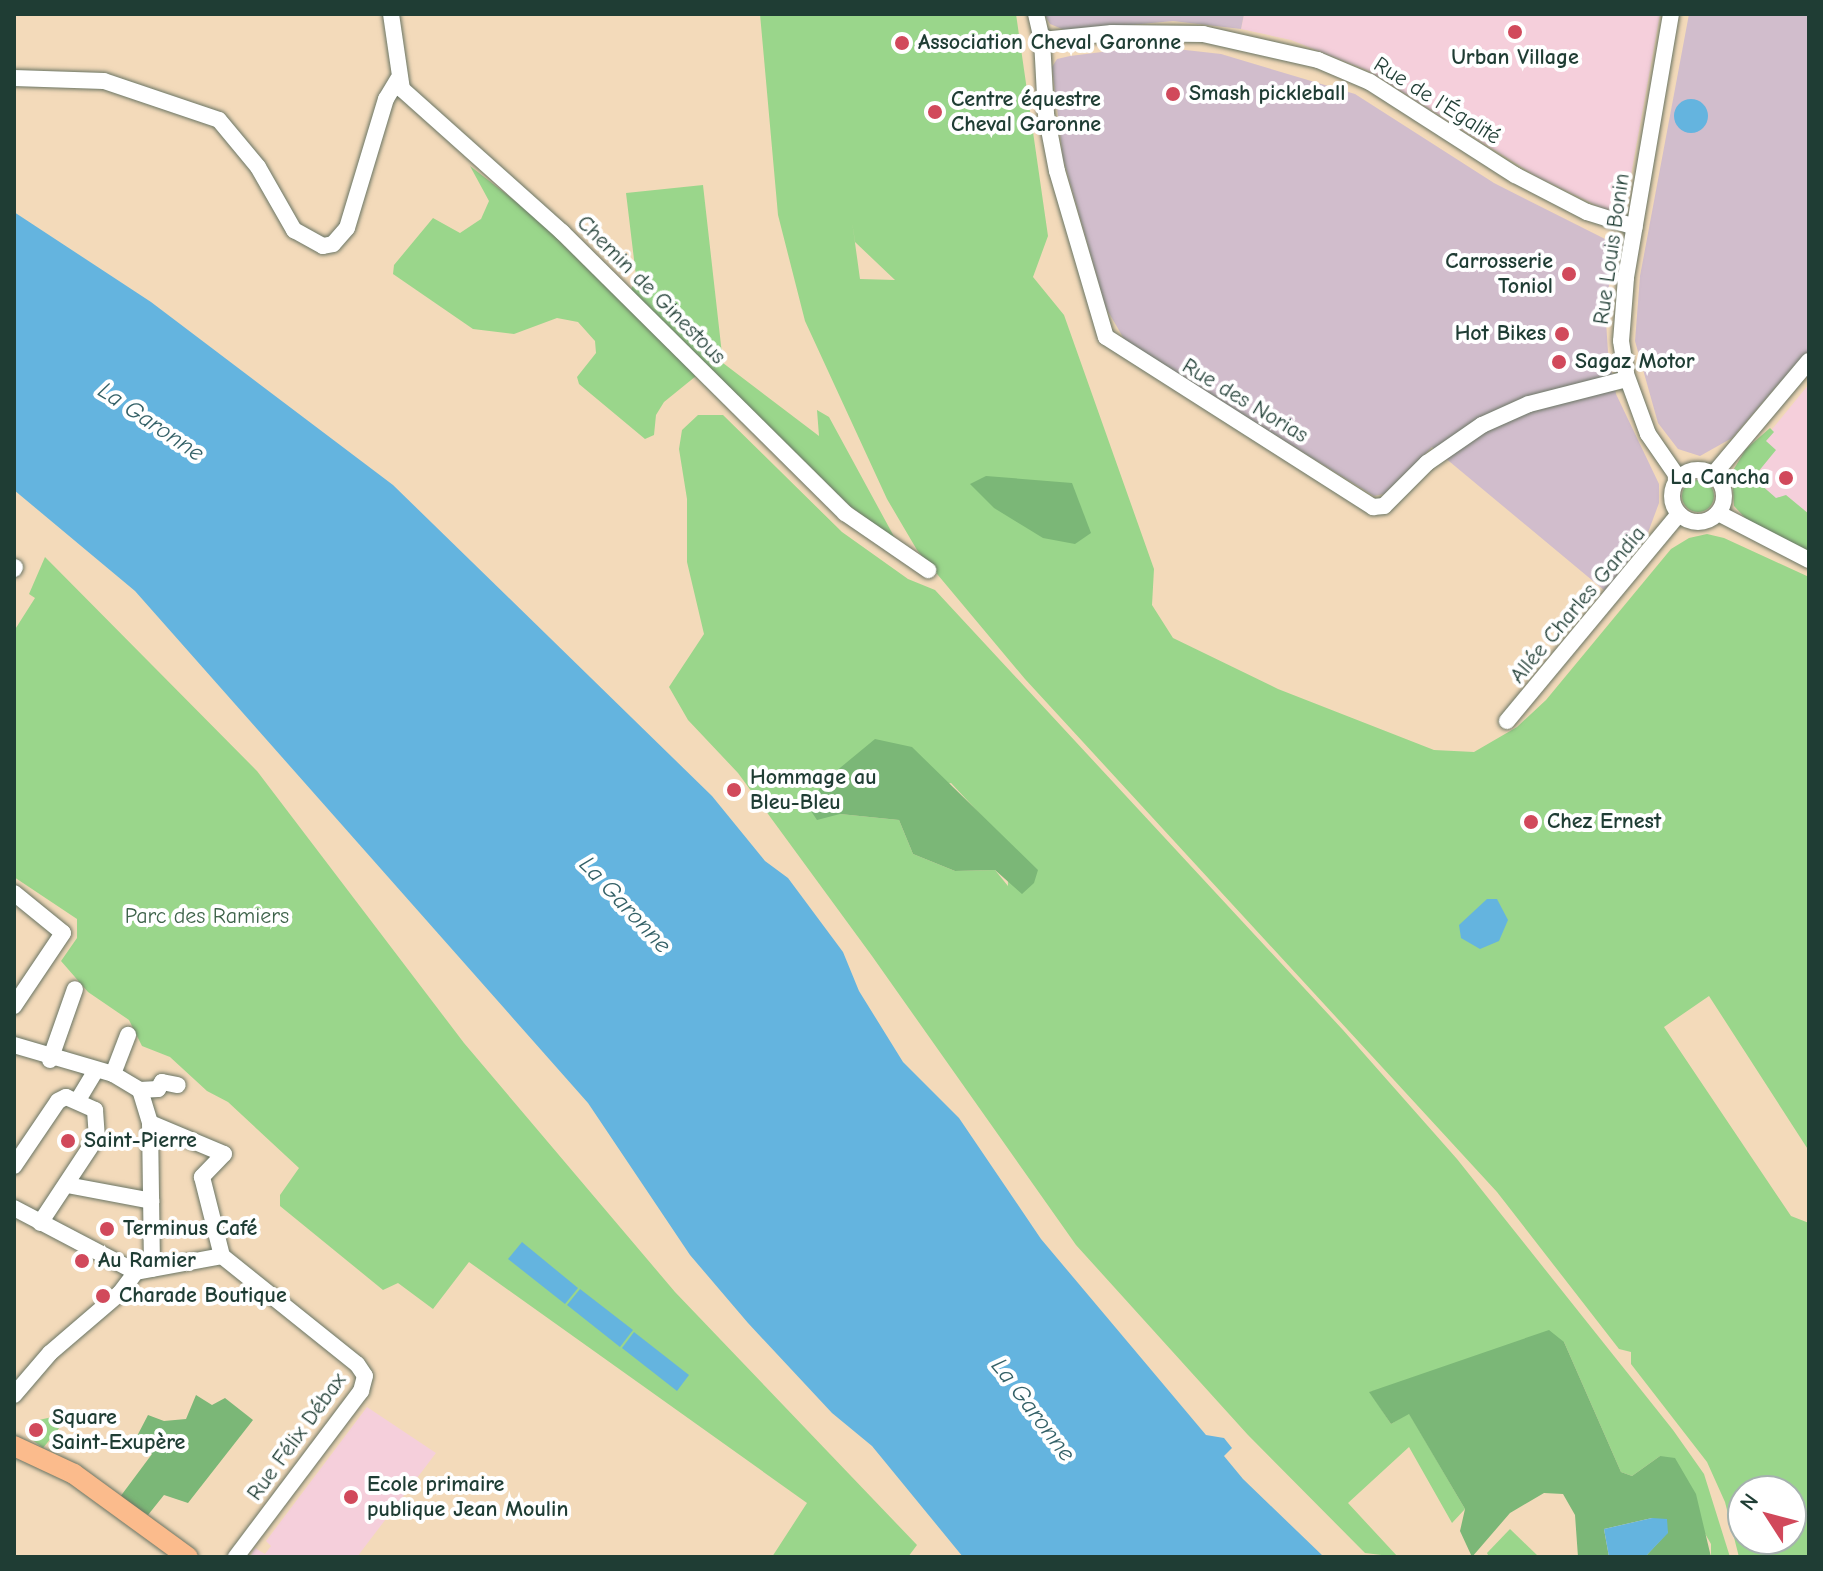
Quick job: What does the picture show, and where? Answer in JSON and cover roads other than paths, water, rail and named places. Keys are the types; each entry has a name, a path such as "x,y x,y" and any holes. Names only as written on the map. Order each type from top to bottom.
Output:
{"main road":[{"path":"14,1446 74,1474 188,1557"}],"street":[{"path":"14,78 104,81 219,120 258,167 294,230 323,246 342,237 347,228 386,99 398,79 391,14"},
{"path":"1036,14 1042,40"},
{"name":"Rue Louis Bonin","path":"1671,14 1622,311 1627,379 1648,434 1679,479"},
{"name":"Rue de l'Égalité","path":"1042,40 1156,32 1203,34 1282,49 1370,82 1496,164 1587,212 1635,227"},
{"name":"Rue des Norias","path":"1042,40 1046,114 1057,171 1106,337 1373,507 1384,506 1427,463 1482,425 1541,400 1627,379"},
{"name":"Chemin de Ginestous","path":"398,79 402,89 562,232 845,513 928,570"},
{"path":"1713,475 1809,361"},
{"path":"1695,470 1713,475 1724,491 1718,513 1697,523 1679,514 1672,497 1679,479 1695,470"},
{"path":"1718,513 1809,560"},
{"name":"Allée Charles Gandia","path":"1507,721 1679,514"},
{"path":"14,893 63,933 14,1006"},
{"path":"50,1060 75,989"},
{"path":"78,1100 104,1072 128,1035"},
{"path":"14,1045 50,1060 104,1072 140,1090 158,1089 162,1082 178,1085"},
{"path":"140,1090 150,1123 152,1201 144,1270"},
{"path":"18,1162 58,1101 78,1100 95,1110 98,1128 67,1185 40,1223"},
{"path":"14,1395 50,1353 144,1270 222,1256 202,1177 224,1154 150,1123"},
{"path":"67,1185 152,1201"},
{"path":"14,1208 144,1270"},
{"name":"Rue Félix Débax","path":"222,1256 357,1364 365,1376 361,1391 236,1557"}],"water":[{"path":"1691,99 1703,104 1708,116 1703,128 1691,133 1679,128 1674,116 1679,104"},
{"name":"La Garonne","path":"14,212 151,302 393,485 712,796 765,861 788,878 843,952 859,991 903,1062 959,1118 1041,1239 1206,1435 1224,1438 1232,1448 1224,1456 1243,1479 1324,1557 963,1557 872,1446 832,1413 748,1323 690,1255 588,1103 135,591 14,490"},
{"path":"1487,899 1497,899 1508,920 1499,941 1480,949 1461,938 1459,925"},
{"path":"522,1242 578,1288 565,1304 508,1259"},
{"path":"580,1289 633,1330 620,1347 567,1305"},
{"path":"634,1332 689,1375 677,1391 622,1348"},
{"path":"1652,1518 1667,1519 1668,1533 1645,1557 1609,1557 1604,1529"}],"place":[{"name":"Urban Village","path":"1515,32"},
{"name":"Association Cheval Garonne","path":"902,43"},
{"name":"Smash pickleball","path":"1173,94"},
{"name":"Centre équestre Cheval Garonne","path":"935,112"},
{"name":"Carrosserie Toniol","path":"1569,274"},
{"name":"Hot Bikes","path":"1562,334"},
{"name":"Sagaz Motor","path":"1559,362"},
{"name":"La Cancha","path":"1786,478"},
{"name":"Hommage au Bleu-Bleu","path":"734,790"},
{"name":"Chez Ernest","path":"1531,822"},
{"name":"Saint-Pierre","path":"68,1141"},
{"name":"Terminus Café","path":"107,1229"},
{"name":"Au Ramier","path":"82,1261"},
{"name":"Charade Boutique","path":"103,1296"},
{"name":"Square Saint-Exupère","path":"36,1430"},
{"name":"Ecole primaire publique Jean Moulin","path":"351,1497"}],"park label":[{"name":"Parc des Ramiers","path":"207,917"}]}
